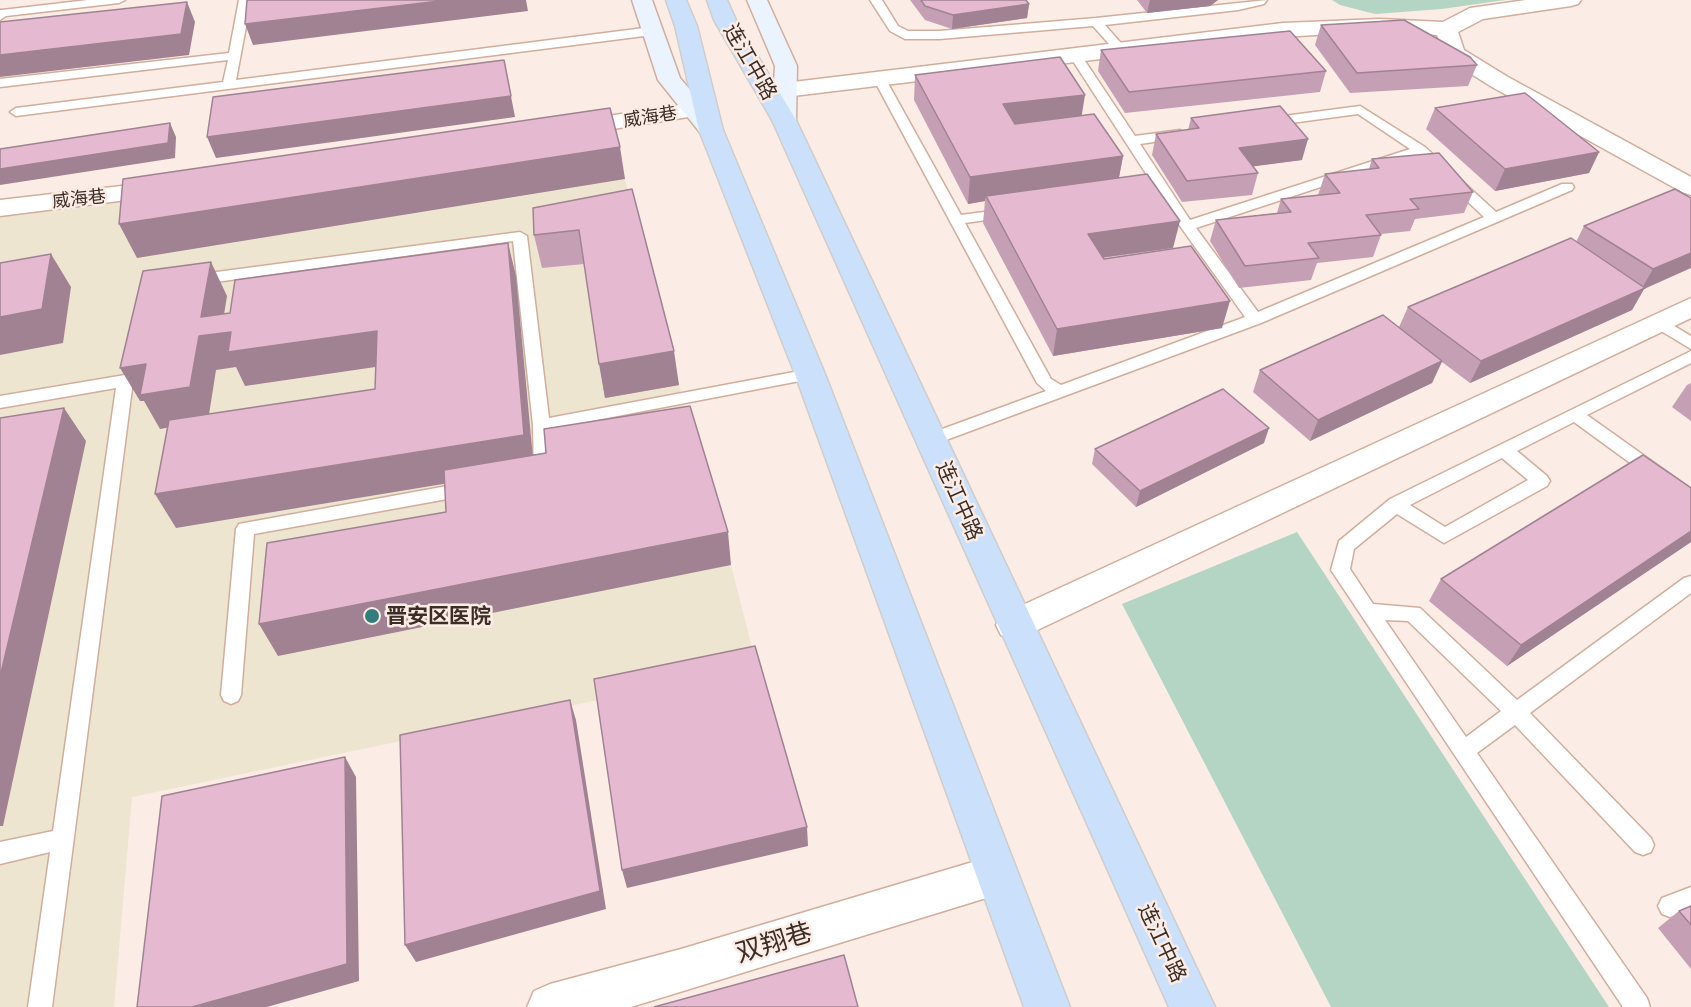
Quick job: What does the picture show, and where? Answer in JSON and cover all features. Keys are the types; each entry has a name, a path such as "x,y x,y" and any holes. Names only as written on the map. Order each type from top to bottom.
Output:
{"highway":[{"name":"连江中路","path":"721,10 785,105 1014,625 1192,1007"},
{"name":"连江中路","path":"681,13 702,120 810,374 1047,1007"}],"main road":[{"path":"642,0 669,80 702,120"},
{"path":"757,0 786,66 785,105"}],"street":[{"path":"785,105 879,78 1283,30 1380,25 1446,29 1478,13 1571,0"},
{"path":"1446,29 1454,53 1500,82 1691,187"},
{"name":"威海巷","path":"540,133 702,120"},
{"name":"威海巷","path":"0,207 188,186"},
{"path":"1014,625 1691,307"},
{"name":"双翔巷","path":"550,1007 623,997 996,875"}],"lane":[{"path":"0,17 2,13 119,0"},
{"path":"229,85 245,0"},
{"path":"876,0 894,28 905,35 939,35 1096,22 1238,7 1261,0"},
{"path":"1096,22 1121,50"},
{"path":"16,112 652,31"},
{"path":"1075,55 1131,141 1158,192 1187,226 1255,319"},
{"path":"0,83 234,56"},
{"path":"879,78 1045,383 1060,392"},
{"path":"1257,124 1360,110 1420,150 1492,217"},
{"path":"1131,141 1188,133"},
{"path":"1187,226 1420,150"},
{"path":"932,439 1255,319 1567,187"},
{"path":"956,220 1025,210"},
{"path":"191,280 520,236 541,425 543,476 520,480"},
{"path":"1659,322 1691,344"},
{"path":"1638,1007 1340,570 1346,546 1396,504 1691,356"},
{"path":"541,425 810,374"},
{"path":"0,402 125,381 40,1007"},
{"path":"1574,414 1691,498"},
{"path":"1396,504 1444,536 1541,481 1504,450"},
{"path":"231,695 245,529 486,486"},
{"path":"1463,751 1691,583"},
{"path":"1368,611 1413,614 1516,712 1643,845"},
{"path":"0,854 62,839"}],"shaded area":[{"name":"晋安区医院","path":"615,141 679,385 731,565 757,667 132,797 114,1007 0,1007 0,215"}],"green space":[{"path":"1332,0 1505,0 1442,9 1375,14 1340,5"},
{"path":"1297,532 1609,1007 1331,1007 1122,604"}],"building":[{"path":"247,0 448,0 245,24"},
{"path":"921,0 1026,0 1029,4 953,15 925,6"},
{"path":"187,2 181,34 0,55 0,22"},
{"path":"1404,20 1470,57 1477,65 1357,73 1321,25"},
{"path":"1290,31 1326,71 1129,92 1101,50"},
{"path":"1060,57 1085,95 1003,104 1015,124 1094,114 1123,156 970,177 915,75"},
{"path":"504,60 511,96 207,137 213,97"},
{"path":"1525,93 1599,152 1505,169 1435,108"},
{"path":"1280,106 1308,139 1239,148 1258,173 1187,181 1156,134 1199,128 1191,118"},
{"path":"610,108 620,147 119,224 123,179"},
{"path":"170,123 168,143 0,169 0,149"},
{"path":"1439,153 1473,192 1410,199 1419,209 1366,215 1381,235 1308,243 1319,258 1245,266 1216,220 1291,212 1281,199 1340,193 1325,174 1379,168 1372,159"},
{"path":"1147,174 1180,221 1088,234 1104,259 1191,246 1230,301 1057,329 986,196"},
{"path":"632,189 674,351 599,364 579,230 534,235 533,208"},
{"path":"1675,189 1691,198 1691,253 1653,269 1584,226"},
{"path":"1571,238 1645,288 1481,361 1408,307"},
{"path":"508,243 524,435 155,494 169,420 375,389 377,331 228,352 231,332 199,336 190,387 140,395 146,364 120,368 143,271 211,262 201,317 230,313 235,280"},
{"path":"51,254 42,309 0,317 0,263"},
{"path":"1383,315 1442,361 1318,420 1260,370"},
{"path":"1223,389 1269,428 1140,491 1095,449"},
{"path":"690,406 728,532 259,624 267,543 446,512 444,470 546,453 544,429"},
{"path":"64,408 0,677 0,418"},
{"path":"1643,455 1691,488 1691,531 1521,645 1441,579"},
{"path":"755,646 807,827 622,870 594,679"},
{"path":"570,700 600,891 405,945 400,735"},
{"path":"345,757 347,964 192,1007 137,1007 162,796"},
{"path":"1691,906 1691,925 1679,911"},
{"path":"844,955 858,1007 654,1007"}],"place":[{"name":"晋安区医院","path":"372,616"}]}
